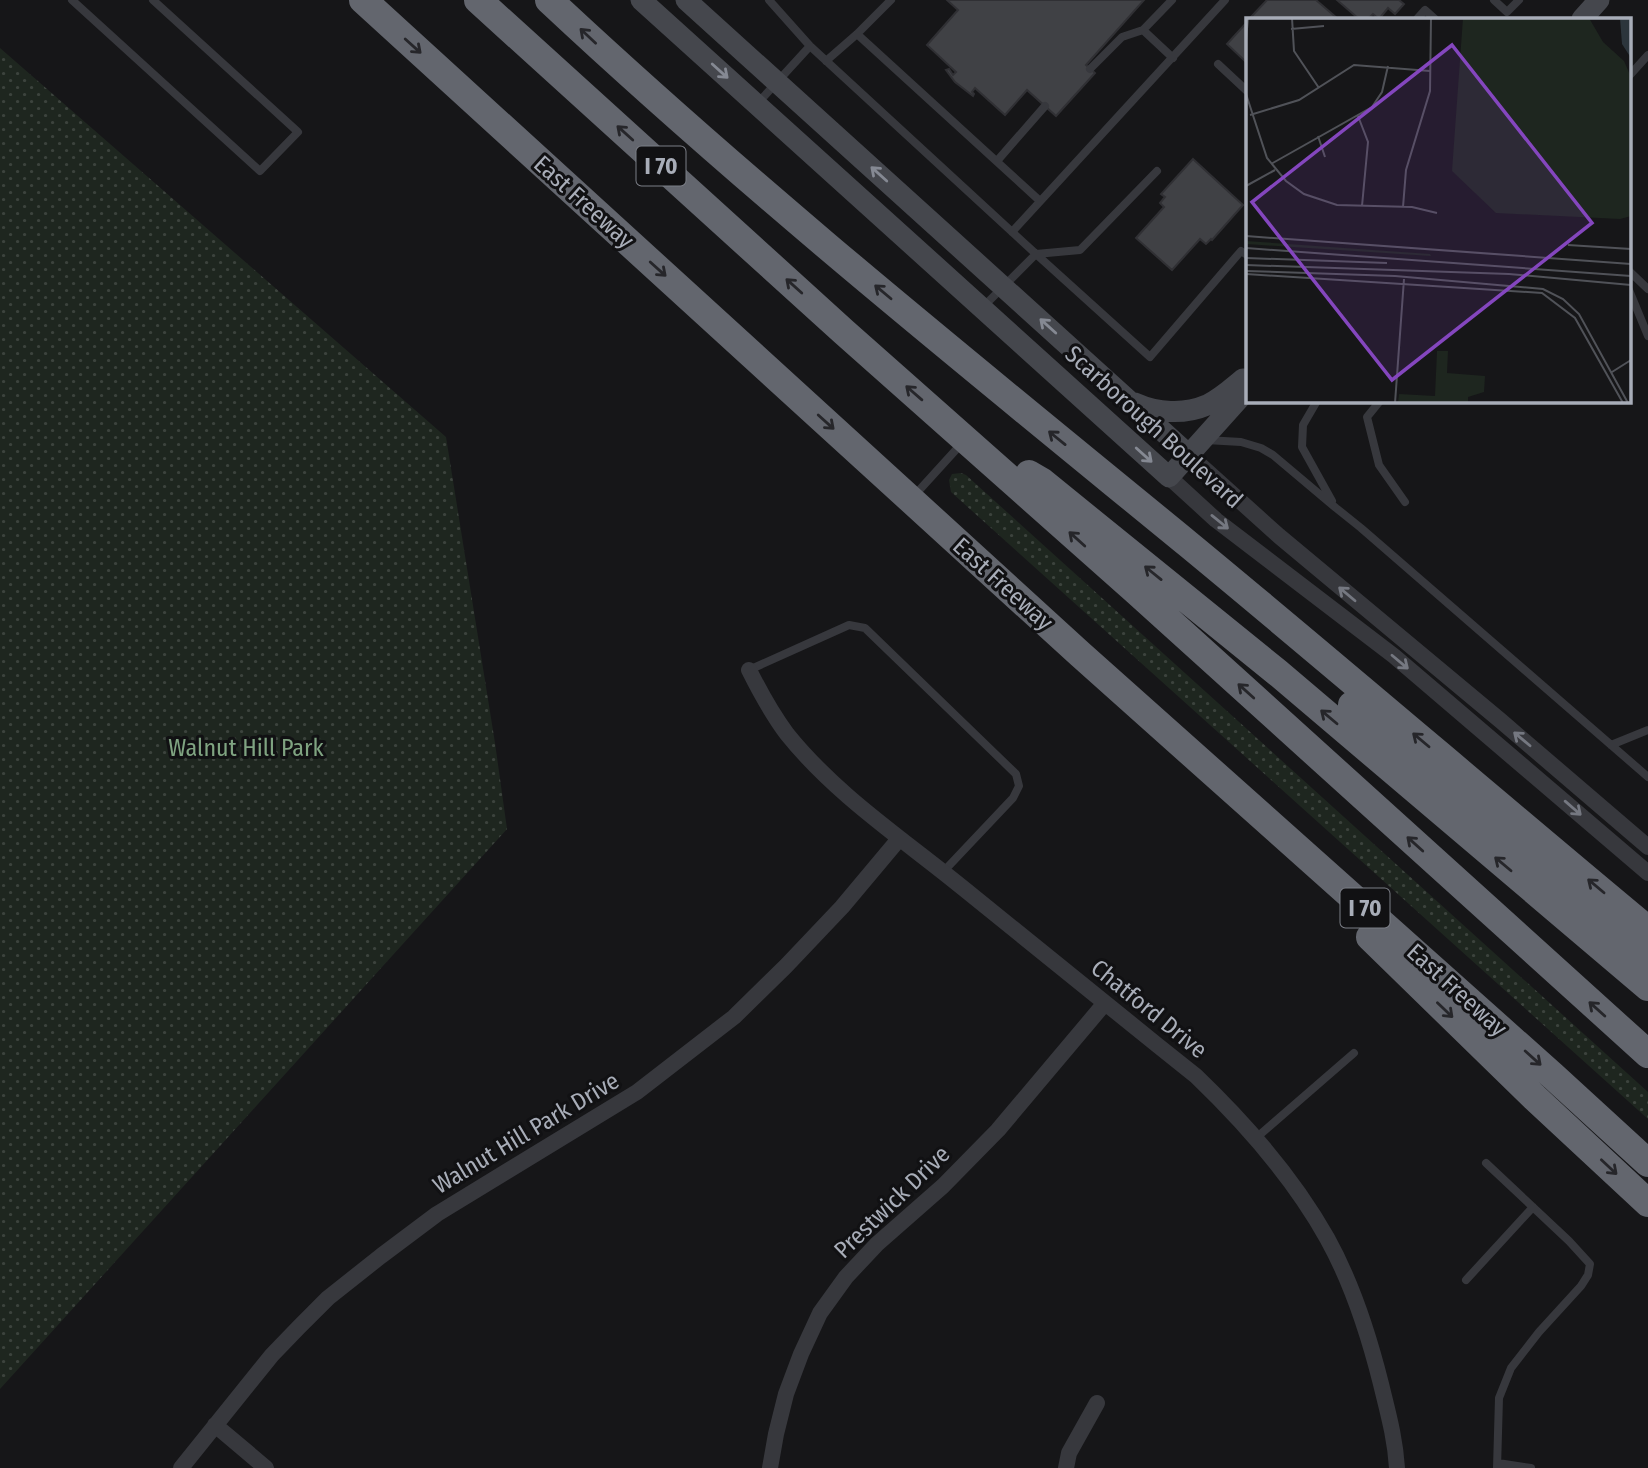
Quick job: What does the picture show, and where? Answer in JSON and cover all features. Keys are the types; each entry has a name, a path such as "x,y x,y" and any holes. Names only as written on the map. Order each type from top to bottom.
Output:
{"highway":[{"name":"East Freeway","path":"363,0 1080,654 1648,1163"},
{"name":"I 70","path":"478,0 1648,1054"},
{"path":"549,0 627,73 1037,422 1250,595 1648,930"},
{"path":"965,439 1041,481 1278,673 1648,988"},
{"path":"1094,467 1431,777 1648,958"},
{"path":"1080,654 1534,1097 1648,1203"}],"street":[{"name":"Scarborough Boulevard","path":"641,0 1216,520 1394,656 1648,873"},
{"path":"1583,18 1599,0"},
{"name":"Scarborough Boulevard","path":"697,6 1129,400 1196,447 1289,544 1648,847"},
{"path":"1129,400 1153,410 1195,409 1221,397 1246,376"},
{"path":"1169,477 1246,391"},
{"name":"Chatford Drive","path":"749,670 787,734 853,801 1196,1076 1256,1138 1300,1196 1327,1239 1354,1298 1380,1378 1395,1438 1397,1468"},
{"name":"Walnut Hill Park Drive","path":"181,1468 272,1355 328,1298 437,1214 637,1092 734,1017 842,907 899,839"},
{"name":"Prestwick Drive","path":"770,1468 786,1394 820,1312 846,1277 877,1244 943,1186 998,1130 1105,1003"},
{"path":"1066,1468 1069,1453 1097,1403"},
{"path":"215,1425 266,1468"}],"lane":[{"path":"72,0 260,171 298,132 153,0"},
{"path":"769,0 826,61 1150,357 1241,251 1246,254"},
{"path":"826,61 891,0"},
{"path":"1090,69 1122,37 1143,30 1172,0"},
{"path":"1012,232 1225,0"},
{"path":"1494,0 1507,12 1519,0"},
{"path":"1418,18 1425,10 1434,18"},
{"path":"1143,30 1173,58"},
{"path":"857,34 1040,201"},
{"path":"757,104 810,46"},
{"path":"1630,75 1648,55"},
{"path":"1217,64 1246,90"},
{"path":"997,162 1045,106"},
{"path":"982,308 1036,254 1080,250 1157,171"},
{"path":"1630,272 1648,289"},
{"path":"1630,292 1648,336"},
{"path":"1316,402 1303,425 1302,447 1336,508"},
{"path":"1379,402 1367,417 1379,465 1405,502"},
{"path":"911,500 965,439"},
{"path":"1196,447 1241,442 1261,447 1273,455 1362,528 1648,777"},
{"path":"749,670 849,625 865,628 1016,774 1019,786 1013,798 943,872"},
{"path":"1611,745 1648,730"},
{"path":"1256,1138 1354,1053"},
{"path":"1486,1163 1590,1264 1588,1275 1581,1286 1511,1368 1499,1398 1498,1466 1531,1468"},
{"path":"1466,1280 1533,1207"}],"green space":[{"name":"Walnut Hill Park","path":"0,48 446,437 507,829 0,1389"},
{"path":"961,473 1648,1092 1648,1119 951,492 949,480 952,474"}],"building":[{"path":"947,0 1144,0 1086,65 1095,73 1056,116 1027,90 1005,115 975,88 973,96 955,82 946,70 949,69 953,75 956,72 927,45 958,10"},
{"path":"1267,0 1316,0 1337,18 1250,18"},
{"path":"1337,0 1399,0 1404,4 1395,14 1388,8 1380,18 1373,14 1369,18 1358,18"},
{"path":"1246,23 1246,62 1227,44"},
{"path":"1193,159 1243,205 1212,240 1206,244 1200,239 1172,270 1136,238 1164,207 1160,203 1165,197 1161,194"}]}
